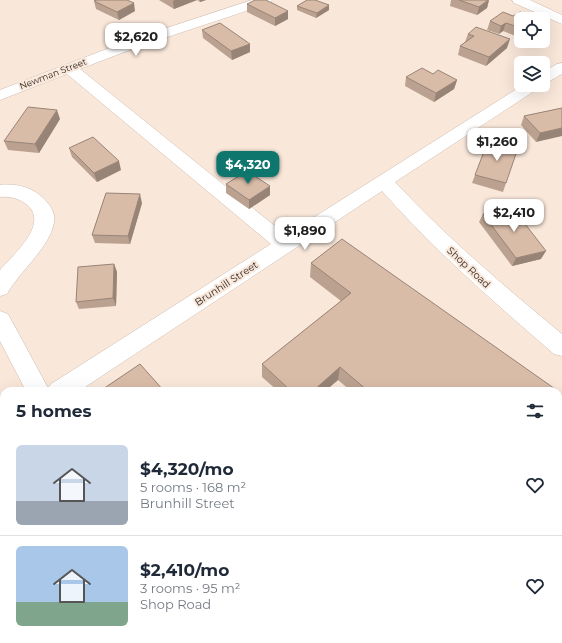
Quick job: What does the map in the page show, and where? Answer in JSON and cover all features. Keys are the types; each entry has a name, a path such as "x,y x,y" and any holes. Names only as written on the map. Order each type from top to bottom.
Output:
{"street":[{"name":"Newman Street","path":"0,95 135,43 265,0"},
{"path":"519,0 562,20"},
{"path":"550,75 562,67"},
{"path":"68,68 285,245"},
{"name":"Brunhill Street","path":"65,387 523,92"},
{"name":"Shop Road","path":"383,181 415,216 478,276 562,347"},
{"path":"0,191 20,192 29,196 39,203 45,212 46,222 39,236 11,271 0,288"},
{"path":"0,320 36,387"}],"building":[{"path":"127,0 134,3 117,12 94,1"},
{"path":"255,0 266,0 288,11 275,18 247,4"},
{"path":"307,0 315,0 329,5 317,13 297,6"},
{"path":"459,0 488,0 479,7"},
{"path":"503,12 514,15 514,26 506,23 501,26 490,21"},
{"path":"220,23 250,44 231,51 202,30"},
{"path":"476,27 510,39 489,57 460,46 474,36 468,34"},
{"path":"422,68 433,74 438,70 457,80 436,93 406,77"},
{"path":"28,107 57,110 35,144 4,141"},
{"path":"562,108 562,128 540,133 524,116"},
{"path":"93,137 119,161 94,173 69,148"},
{"path":"488,141 518,148 506,183 475,175"},
{"path":"247,171 270,186 249,200 226,184"},
{"path":"106,193 140,194 128,236 92,235"},
{"path":"512,207 546,251 516,258 483,214"},
{"path":"342,239 552,387 363,387 340,367 318,387 287,387 262,364 351,293 311,263"},
{"path":"114,264 113,298 76,302 78,267"},
{"path":"140,364 160,387 106,387"}]}
